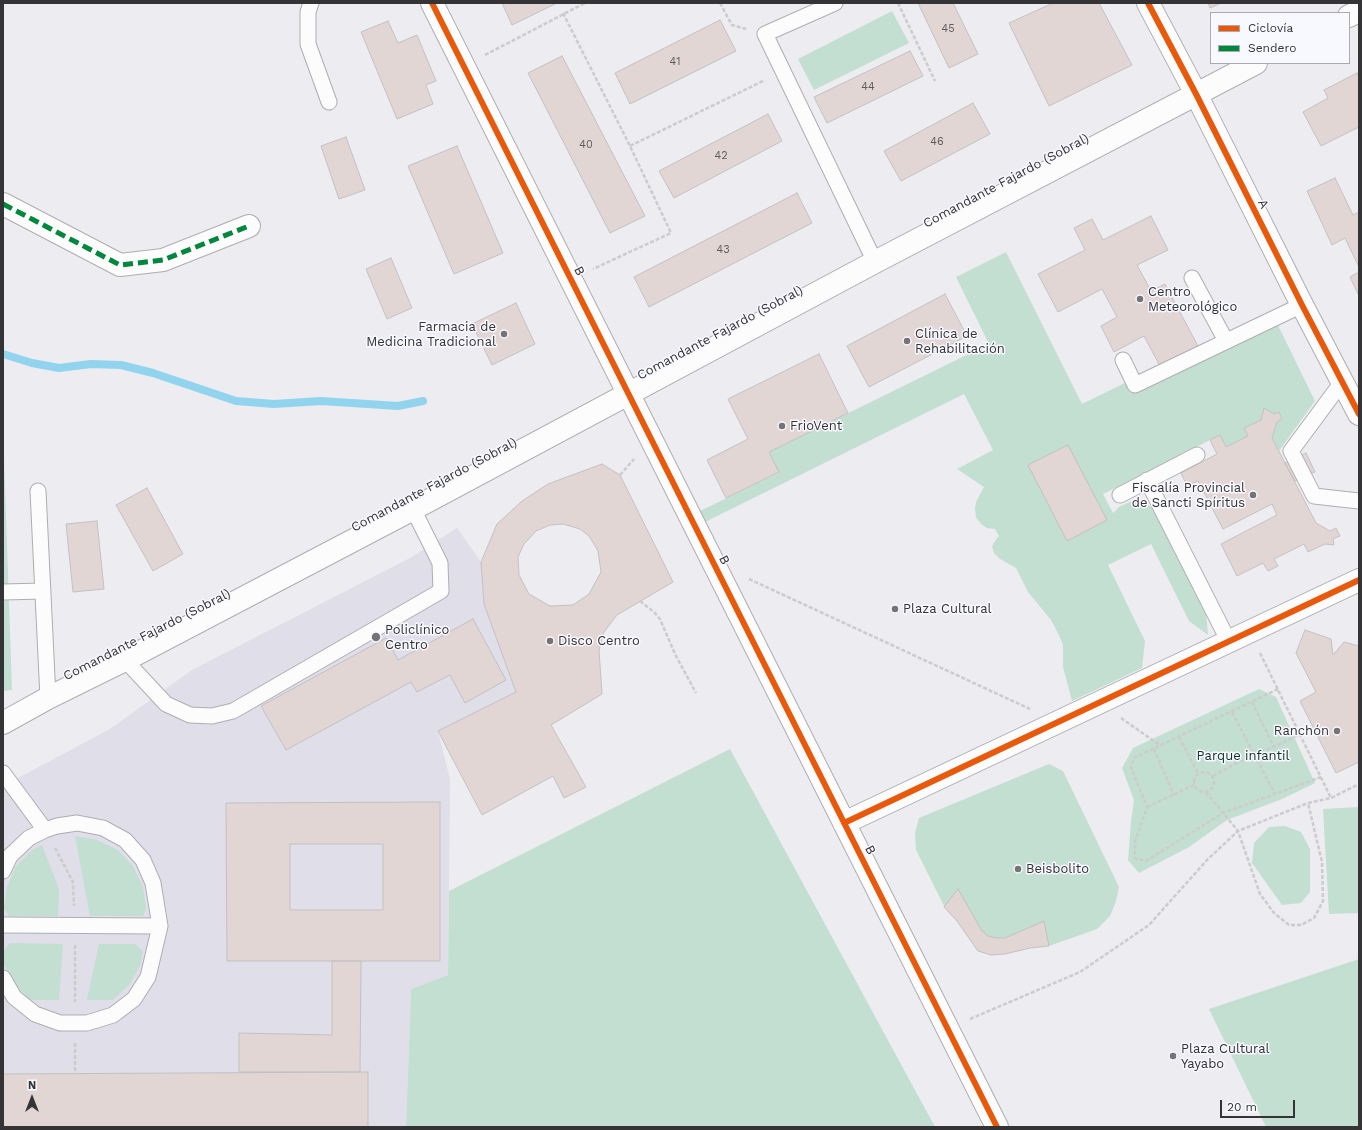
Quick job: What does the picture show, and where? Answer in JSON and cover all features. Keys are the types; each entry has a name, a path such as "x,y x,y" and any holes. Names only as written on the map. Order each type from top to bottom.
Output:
{"street":[{"name":"B","path":"432,3 997,1127"},
{"name":"A","path":"1148,3 1359,414"},
{"path":"1350,16 1359,11"},
{"name":"Comandante Fajardo (Sobral)","path":"3,723 48,698 125,660 413,509 875,262 1254,64"},
{"path":"3,204 120,265 163,260 250,226"},
{"path":"844,823 1359,580"}],"lane":[{"path":"311,3 308,12 308,44 329,102"},
{"path":"835,3 765,34 875,262"},
{"path":"1192,278 1226,341"},
{"path":"1123,360 1136,385 1302,305"},
{"path":"1342,382 1291,451 1314,496 1359,501"},
{"path":"1120,495 1197,455"},
{"path":"1148,480 1229,642"},
{"path":"38,491 48,698"},
{"path":"125,660 166,704 190,715 212,716 233,711 442,591 440,563 413,509"},
{"path":"3,592 43,590"},
{"path":"3,773 45,830"},
{"path":"3,871 10,856 29,838 45,830 57,826 77,823 103,828 125,840 143,860 153,883 160,926 148,977 134,999 113,1015 87,1023 60,1023 35,1014 14,997 3,978"},
{"path":"3,925 160,926"}],"path":[{"path":"464,67 563,13 585,3"},
{"path":"720,3 732,25 765,34"},
{"path":"898,3 935,81"},
{"path":"563,13 630,146 671,232 571,280"},
{"path":"630,146 783,72"},
{"path":"749,578 1059,722"},
{"path":"640,601 660,619 675,654 696,693"},
{"path":"1258,648 1331,798"},
{"path":"1278,690 1134,758 1131,767 1147,807 1136,842 1136,858 1146,861 1223,813 1321,777"},
{"path":"1252,702 1274,747"},
{"path":"1232,712 1275,794"},
{"path":"1117,716 1161,746"},
{"path":"1213,776 1253,754 1274,747 1300,734"},
{"path":"1179,737 1198,774"},
{"path":"1154,749 1174,795"},
{"path":"1204,772 1213,776 1214,786 1206,792 1201,792 1194,785 1194,779 1198,774 1204,772"},
{"path":"969,1020 1080,972 1149,925 1207,860 1238,831 1308,803 1331,798 1359,784"},
{"path":"1147,807 1194,785"},
{"path":"1206,792 1238,831 1260,894 1274,913 1289,925 1301,925 1314,918 1323,901 1322,862 1308,803"},
{"path":"45,830 73,882 75,926 75,1073"}],"shaded area":[{"path":"457,528 481,562 484,604 516,692 438,732 450,779 448,975 411,989 406,1127 3,1127 3,786 110,729 192,670 410,558"}],"green space":[{"path":"892,11 909,43 814,90 798,59"},
{"path":"1006,252 1082,404 1271,311 1315,401 1279,451 1272,438 1277,422 1282,419 1279,412 1244,428 1248,436 1226,447 1220,435 1103,494 1113,513 1119,507 1136,499 1144,502 1154,509 1206,612 1208,635 1189,621 1151,544 1108,565 1145,641 1142,668 1072,701 1063,667 1063,645 1059,635 1051,620 1028,592 1016,568 1000,559 994,553 992,546 999,536 995,529 987,528 981,524 976,517 976,502 984,487 957,469 993,450 964,394 703,523 698,512 778,473 769,452 989,344 956,277"},
{"path":"3,430 12,690 3,691"},
{"name":"Parque infantil","path":"1259,689 1276,697 1315,783 1282,799 1227,820 1189,847 1139,873 1128,860 1134,800 1122,768 1133,748"},
{"path":"730,749 935,1127 406,1127 411,989 448,975 449,891"},
{"name":"Beisbolito","path":"1049,764 1063,771 1119,887 1116,901 1110,916 1097,929 1049,946 991,955 978,951 957,921 944,906 916,850 915,833 919,818"},
{"path":"1359,807 1359,913 1329,914 1323,809"},
{"path":"1285,826 1301,832 1310,849 1310,892 1301,903 1282,905 1252,863 1254,843 1269,827"},
{"path":"75,836 97,840 118,850 133,866 143,887 146,909 143,916 90,916"},
{"path":"42,845 59,889 58,916 9,916 4,908 7,887 16,866 32,850"},
{"path":"10,943 63,944 59,1000 30,1000 15,984 4,965 4,950"},
{"path":"99,944 135,944 143,951 140,966 129,985 113,1000 87,1000"},
{"path":"1359,959 1359,1127 1266,1127 1209,1009"}],"building":[{"path":"502,3 557,3 512,25"},
{"path":"918,3 953,3 978,54 949,68"},
{"path":"1053,3 1099,3 1132,65 1049,106 1009,23"},
{"path":"1208,3 1221,3 1210,8"},
{"path":"720,20 736,51 630,104 615,73"},
{"path":"388,21 398,43 417,35 436,81 426,85 433,104 397,119 361,32"},
{"path":"910,51 923,76 827,123 814,97"},
{"path":"562,56 645,216 610,233 528,73"},
{"path":"1357,73 1359,77 1359,127 1321,146 1303,112 1328,98 1324,90"},
{"path":"973,103 990,134 901,181 884,151"},
{"path":"768,114 782,141 674,198 659,171"},
{"path":"346,137 365,190 339,199 321,146"},
{"path":"457,146 503,253 454,274 408,166"},
{"path":"1335,178 1353,215 1359,212 1359,267 1345,238 1332,245 1307,191"},
{"path":"797,193 812,223 649,307 634,277"},
{"name":"Centro Meteorológico","path":"1151,216 1168,250 1137,265 1151,291 1165,284 1199,348 1161,368 1144,336 1114,352 1101,326 1117,317 1102,289 1058,312 1038,274 1085,250 1074,228 1092,219 1103,240"},
{"path":"391,258 412,308 387,319 366,269"},
{"path":"1359,272 1359,296 1350,277"},
{"name":"Clínica de Rehabilitación","path":"945,294 967,336 869,387 847,346"},
{"name":"Farmacia de Medicina Tradicional","path":"516,303 535,344 492,365 472,324"},
{"name":"FrioVent","path":"819,354 848,413 769,452 779,472 726,498 707,460 748,439 728,399"},
{"name":"Fiscalía Provincial de Sancti Spíritus","path":"1264,408 1274,414 1279,412 1282,419 1277,422 1272,438 1316,523 1330,531 1336,528 1340,536 1333,539 1334,545 1325,544 1308,552 1304,544 1274,559 1278,566 1268,571 1263,563 1237,576 1221,544 1277,515 1272,504 1223,529 1198,481 1187,486 1181,473 1217,454 1210,440 1220,435 1226,447 1248,436 1244,428 1261,420"},
{"path":"1068,445 1107,520 1067,541 1028,465"},
{"path":"1306,453 1315,472 1295,481 1285,463"},
{"name":"Disco Centro","path":"602,464 620,475 673,582 617,615 604,632 599,650 602,694 551,725 586,787 564,798 553,776 482,815 438,731 516,692 484,604 481,562 497,524 522,501 548,484","holes":["563,524 580,529 589,536 598,551 601,572 589,594 573,605 550,606 529,594 519,575 518,557 524,544 536,531 550,525"]},
{"path":"147,488 183,554 153,571 116,505"},
{"path":"97,521 104,589 73,592 66,524"},
{"path":"473,619 506,680 465,703 450,675 417,692 411,682 286,750 261,706 386,638 398,660"},
{"name":"Ranchón","path":"1305,630 1331,639 1333,655 1344,642 1359,646 1359,762 1336,773 1300,701 1316,692 1296,653"},
{"path":"440,802 440,961 227,961 226,803","holes":["290,844 383,844 383,910 290,910"]},
{"path":"958,889 982,931 988,936 1005,938 1044,921 1049,946 991,955 978,951 957,921 944,907"},
{"path":"332,961 361,961 360,1072 239,1072 239,1033 332,1035"},
{"path":"368,1072 368,1127 3,1127 3,1074"}],"waterway":[{"path":"3,354 32,363 59,368 91,364 121,365 153,373 236,401 274,404 321,401 398,406 423,401"}],"marked path":[{"path":"3,204 120,265 163,260 249,226"}],"cycle path":[{"path":"432,3 997,1127"},
{"path":"1148,3 1359,414"},
{"path":"844,823 1359,580"}],"place":[{"name":"Centro Meteorológico","path":"1140,299"},
{"name":"Farmacia de Medicina Tradicional","path":"504,334"},
{"name":"Clínica de Rehabilitación","path":"907,341"},
{"name":"FrioVent","path":"782,426"},
{"name":"Fiscalía Provincial de Sancti Spíritus","path":"1253,495"},
{"name":"Plaza Cultural","path":"895,609"},
{"name":"Policlínico Centro","path":"376,637"},
{"name":"Disco Centro","path":"550,641"},
{"name":"Ranchón","path":"1337,731"},
{"name":"Beisbolito","path":"1018,869"},
{"name":"Plaza Cultural Yayabo","path":"1173,1056"}]}
